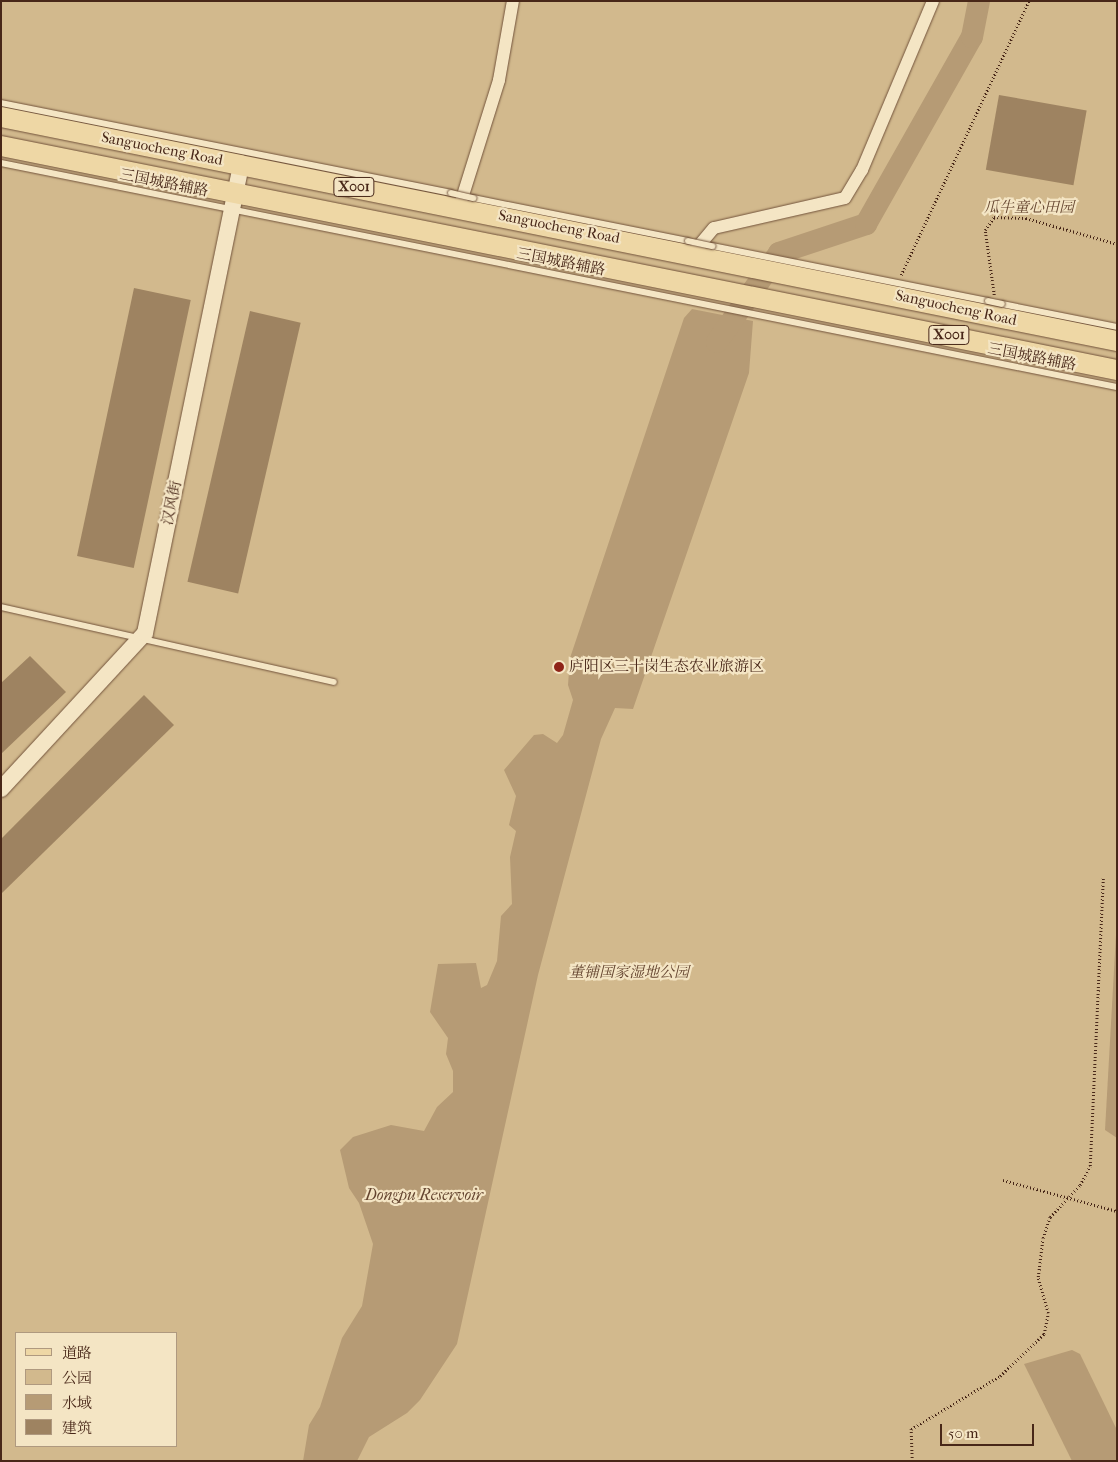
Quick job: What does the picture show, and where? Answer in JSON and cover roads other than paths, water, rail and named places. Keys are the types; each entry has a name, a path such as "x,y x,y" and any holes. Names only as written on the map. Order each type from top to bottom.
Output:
{"main road":[{"name":"Sanguocheng Road","path":"1,117 240,164 461,200 700,249 796,274 996,307 1117,341"},
{"name":"Sanguocheng Road","path":"1,146 233,201 784,310 1117,370"}],"street":[{"path":"461,200 499,80 513,1"},
{"path":"700,249 714,228 845,198 862,170 933,1"},
{"name":"汉风街","path":"1,789 145,634 240,164"}],"lane":[{"path":"1,103 461,200"},
{"name":"三国城路辅路","path":"1,163 233,201"},
{"path":"700,249 730,249 996,307 1117,327"},
{"name":"三国城路辅路","path":"784,310 1117,386"},
{"path":"1,607 334,682"}],"water":[{"name":"Dongpu Reservoir","path":"692,309 753,321 749,373 633,709 615,708 601,739 538,975 457,1344 420,1400 407,1413 369,1437 357,1461 303,1461 309,1425 320,1407 342,1338 362,1306 373,1244 359,1203 349,1188 340,1150 353,1137 391,1125 424,1131 437,1107 453,1092 453,1071 446,1054 448,1038 430,1012 438,964 476,963 481,988 487,985 497,961 501,916 512,904 510,857 516,831 509,825 516,796 504,770 534,735 543,734 557,743 563,735 573,700 568,685 570,658 684,318"},
{"path":"1117,917 1117,1138 1105,1130"},
{"path":"1072,1350 1080,1354 1117,1430 1117,1461 1072,1461 1024,1364"}],"waterway":[{"path":"717,342 779,253 866,224 972,37 979,1"}],"place":[{"name":"庐阳区三十岗生态农业旅游区","path":"559,667"}],"park label":[{"name":"瓜牛童心田园","path":"1029,208"},
{"name":"董铺国家湿地公园","path":"629,973"}]}
